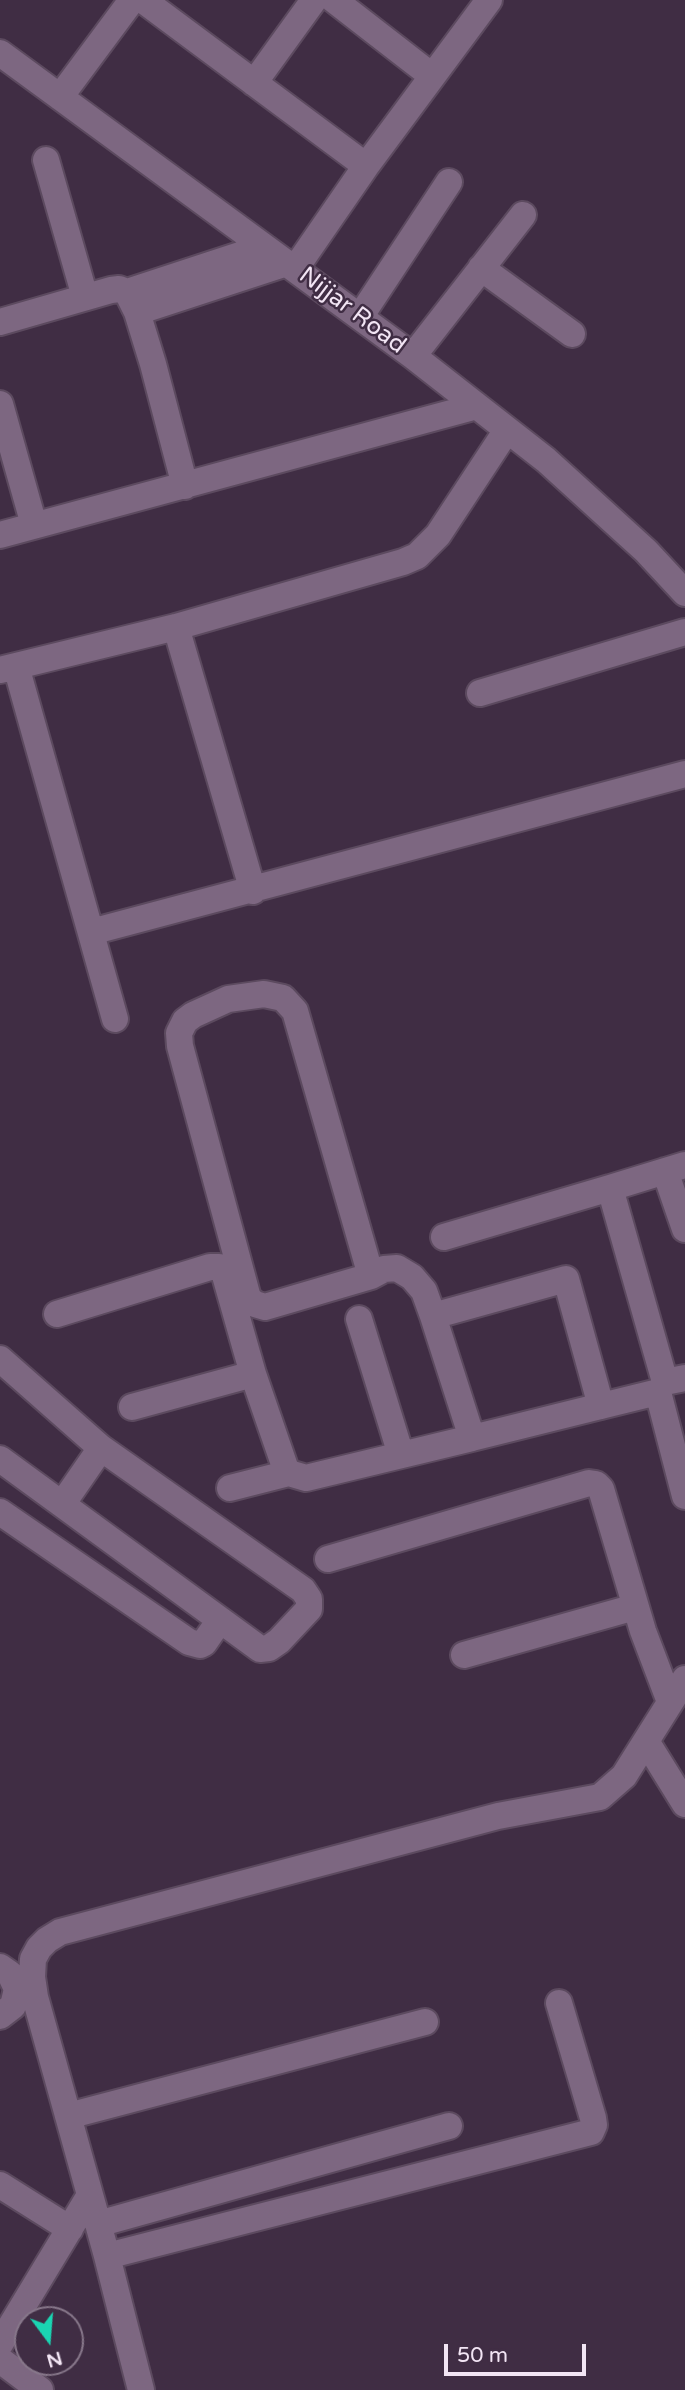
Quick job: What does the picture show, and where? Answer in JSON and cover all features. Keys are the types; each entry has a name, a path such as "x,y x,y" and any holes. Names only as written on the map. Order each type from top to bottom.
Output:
{"street":[{"path":"60,97 132,0"},
{"path":"143,0 366,166"},
{"path":"254,83 314,0"},
{"path":"334,0 432,76"},
{"path":"132,302 291,266 489,0"},
{"name":"Nijjar Road","path":"0,53 413,356 507,430 593,502 646,551 685,593"},
{"path":"46,160 85,297"},
{"path":"359,317 449,182"},
{"path":"413,356 523,215"},
{"path":"132,302 264,247"},
{"path":"481,268 572,334"},
{"path":"0,322 119,289 132,302 185,486"},
{"path":"0,404 34,525"},
{"path":"0,535 477,407"},
{"path":"115,1019 91,932 8,668 176,627 417,556 439,535 507,430"},
{"path":"176,627 253,891"},
{"path":"480,693 685,632"},
{"path":"91,932 685,774"},
{"path":"371,1276 295,1011 283,998 264,994 228,999 192,1015 185,1021 179,1033 180,1046 248,1298 265,1307 371,1276 384,1269 397,1268 412,1277 425,1291 471,1438"},
{"path":"444,1237 675,1168 685,1229"},
{"path":"610,1188 665,1382 685,1378"},
{"path":"57,1314 210,1267 219,1267 224,1272 253,1374 289,1473"},
{"path":"433,1317 566,1279 601,1406"},
{"path":"359,1319 401,1455"},
{"path":"0,1359 101,1448 303,1590 309,1599 309,1609 279,1641 260,1649 0,1459"},
{"path":"132,1407 253,1374"},
{"path":"230,1488 289,1473 306,1478 658,1392 685,1496"},
{"path":"63,1503 101,1448"},
{"path":"328,1559 589,1483 596,1484 601,1489 635,1607 670,1702"},
{"path":"0,1512 189,1642 200,1645 205,1643 220,1620"},
{"path":"464,1655 635,1607"},
{"path":"0,2016 25,1992 32,1977 33,1959 39,1948 60,1932 498,1816 600,1797 624,1776 685,1679"},
{"path":"646,1741 685,1804"},
{"path":"0,1968 10,1973 25,1992 68,2116 141,2390"},
{"path":"107,2256 591,2132 593,2118 559,2003"},
{"path":"68,2116 425,2022"},
{"path":"98,2224 449,2126"},
{"path":"0,2185 70,2229"},
{"path":"0,2343 90,2195"},
{"path":"0,2360 40,2390"}]}
